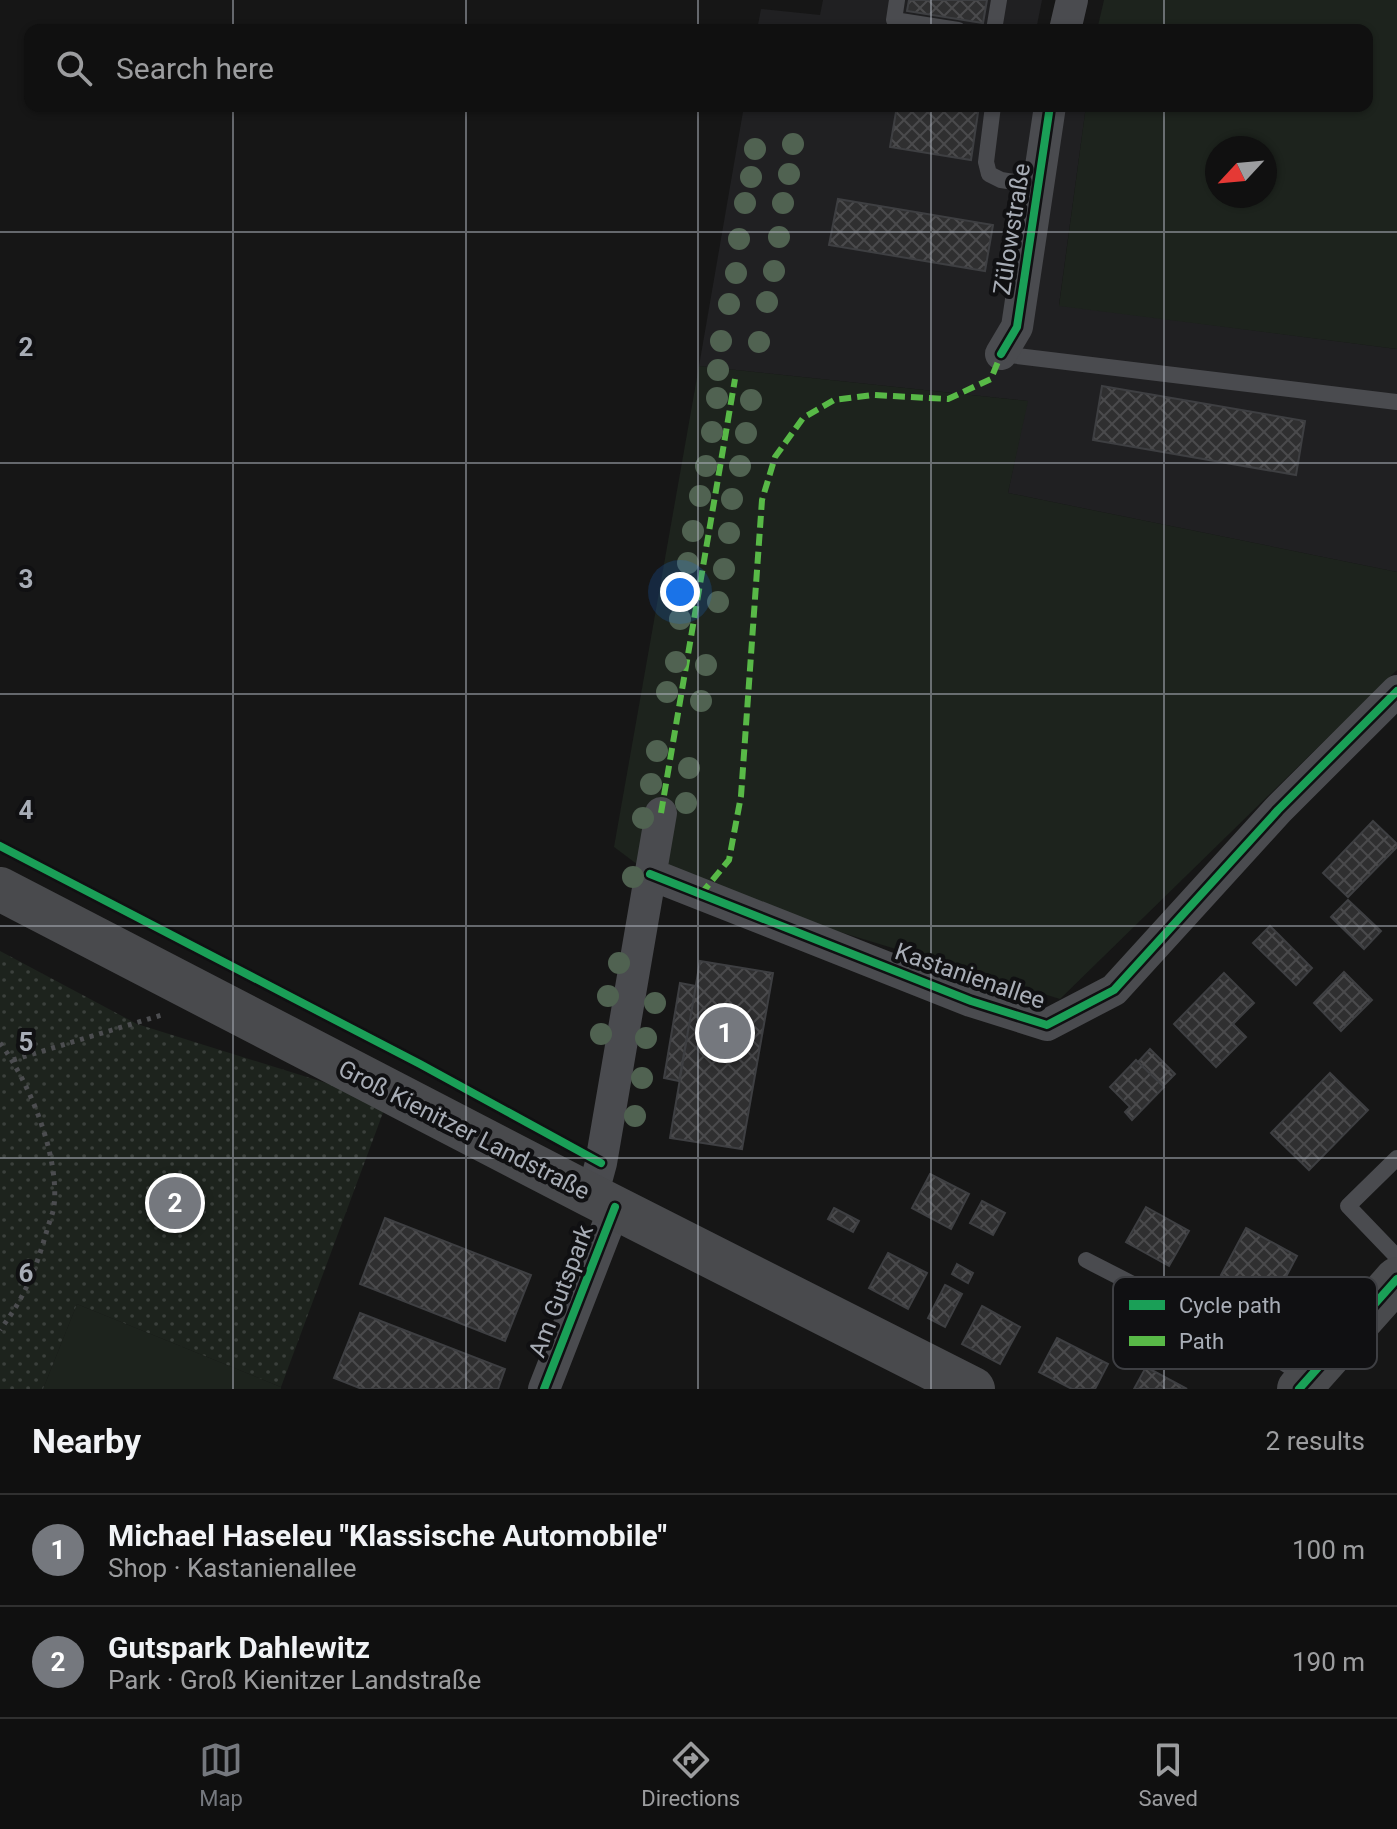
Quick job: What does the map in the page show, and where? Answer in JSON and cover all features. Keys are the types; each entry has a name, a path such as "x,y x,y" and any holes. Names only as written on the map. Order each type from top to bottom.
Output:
{"main road":[{"name":"Groß Kienitzer Landstraße","path":"0,889 973,1389"},
{"path":"1377,1301 1397,1279"},
{"path":"1302,1384 1316,1369"}],"street":[{"path":"1066,24 1072,0"},
{"name":"Zülowstraße","path":"1001,354 1017,327 1049,112"},
{"name":"Kastanienallee","path":"650,874 971,1001 1047,1025 1114,990 1278,810 1397,691"},
{"path":"604,1202 601,1163 661,813"},
{"name":"Am Gutspark","path":"544,1389 604,1202"}],"lane":[{"path":"897,0 894,20 920,24"},
{"path":"995,24 999,0"},
{"path":"992,112 986,162 989,174 1001,180 1039,186"},
{"path":"1001,354 1397,402"},
{"path":"1397,1158 1348,1206 1397,1257"},
{"path":"1086,1260 1119,1277"}],"path":[{"path":"13,1060 137,1024 212,998"},
{"path":"0,1043 13,1060 52,1159 54,1205 35,1275 0,1330"}],"shaded area":[{"path":"823,0 1042,0 1037,24 758,24 761,9 820,15"},
{"path":"1104,0 1397,0 1397,349 1059,306 1085,112 1373,112 1373,24 1098,24"},
{"path":"743,112 1085,112 1059,305 1397,349 1397,572 1008,493 1027,401 699,366"},
{"path":"699,366 1028,401 1008,493 1397,572 1397,670 1060,999 650,874 614,847"},
{"path":"0,951 137,1024 387,1102 281,1387 77,1304 43,1389 0,1389"},
{"path":"77,1304 281,1387 281,1389 43,1389"}],"building":[{"path":"909,0 987,0 983,23 907,11"},
{"path":"896,112 978,112 971,160 890,147"},
{"path":"838,199 993,225 985,271 829,245"},
{"path":"1102,386 1305,421 1296,475 1093,440"},
{"path":"1373,821 1397,847 1348,897 1323,873"},
{"path":"1348,900 1381,931 1364,949 1331,917"},
{"path":"1270,926 1312,968 1296,985 1253,943"},
{"path":"700,961 773,973 742,1149 670,1138"},
{"path":"1344,972 1372,1000 1341,1031 1314,1003"},
{"path":"1224,973 1254,1003 1233,1024 1246,1037 1216,1067 1174,1024"},
{"path":"680,983 696,986 679,1081 664,1078"},
{"path":"1150,1049 1175,1074 1163,1086 1138,1062"},
{"path":"1136,1060 1164,1087 1132,1120 1125,1112 1130,1107 1110,1087"},
{"path":"1330,1073 1368,1110 1309,1170 1271,1133"},
{"path":"930,1174 969,1194 951,1229 912,1208"},
{"path":"982,1201 1005,1213 993,1235 970,1223"},
{"path":"1146,1207 1189,1231 1169,1266 1126,1242"},
{"path":"834,1208 859,1221 853,1232 828,1219"},
{"path":"385,1218 531,1275 505,1341 360,1284"},
{"path":"1246,1228 1297,1256 1286,1277 1221,1275"},
{"path":"888,1253 927,1273 908,1309 869,1288"},
{"path":"957,1264 973,1273 968,1283 952,1274"},
{"path":"945,1285 962,1294 945,1327 928,1318"},
{"path":"982,1306 1020,1327 1000,1364 962,1344"},
{"path":"360,1313 505,1369 498,1389 362,1389 334,1378"},
{"path":"1057,1338 1108,1364 1095,1389 1072,1389 1039,1372"},
{"path":"1145,1369 1150,1369 1187,1389 1134,1389"}],"marked path":[{"path":"701,894 729,860 741,796 762,500 775,457 803,418 834,400 873,395 948,399 991,379 1001,354"},
{"path":"661,813 735,379"}],"cycle path":[{"path":"1001,354 1017,327 1049,112"},
{"path":"650,874 971,1001 1047,1025 1114,990 1278,810 1397,691"},
{"path":"0,846 420,1064 601,1163"},
{"path":"544,1389 615,1207"},
{"path":"1377,1301 1397,1279"},
{"path":"1299,1389 1317,1369"}],"place":[{"name":"Michael Haseleu \"Klassische Automobile\"","path":"725,1033"},
{"name":"Gutspark Dahlewitz","path":"175,1203"}]}
